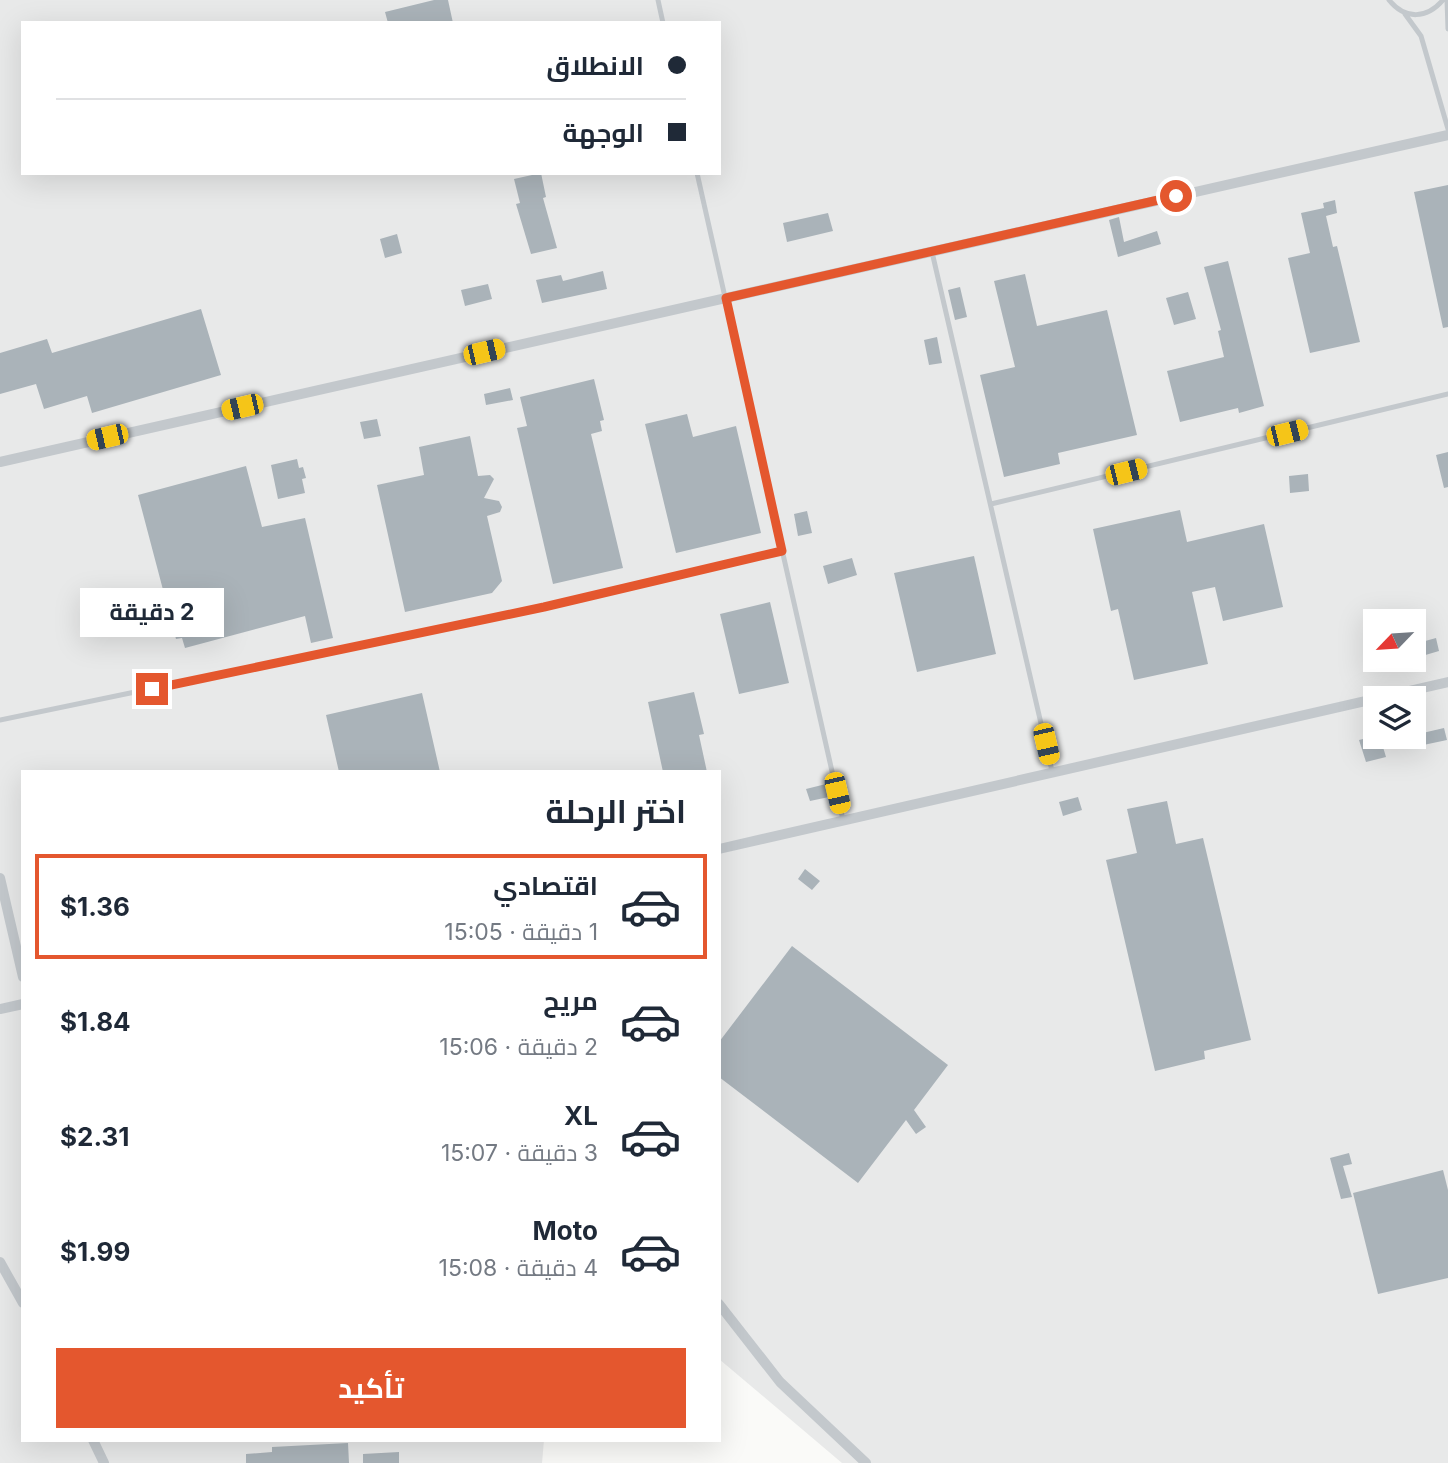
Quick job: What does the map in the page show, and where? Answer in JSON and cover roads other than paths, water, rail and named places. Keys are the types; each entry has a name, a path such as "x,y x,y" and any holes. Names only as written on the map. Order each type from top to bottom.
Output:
{"street":[{"path":"0,462 1448,135"},
{"path":"721,849 1448,681"},
{"path":"0,877 21,969"},
{"path":"0,1009 21,1004"},
{"path":"0,1262 21,1299"},
{"path":"721,1307 780,1382 866,1463"},
{"path":"94,1442 104,1463"}],"lane":[{"path":"658,0 663,21"},
{"path":"1389,0 1405,14 1421,36 1448,129"},
{"path":"1405,14 1427,14 1445,0"},
{"path":"1445,0 1448,29"},
{"path":"698,175 843,820"},
{"path":"931,251 1052,771"},
{"path":"991,504 1448,394"},
{"path":"0,720 397,639 782,551"}]}
